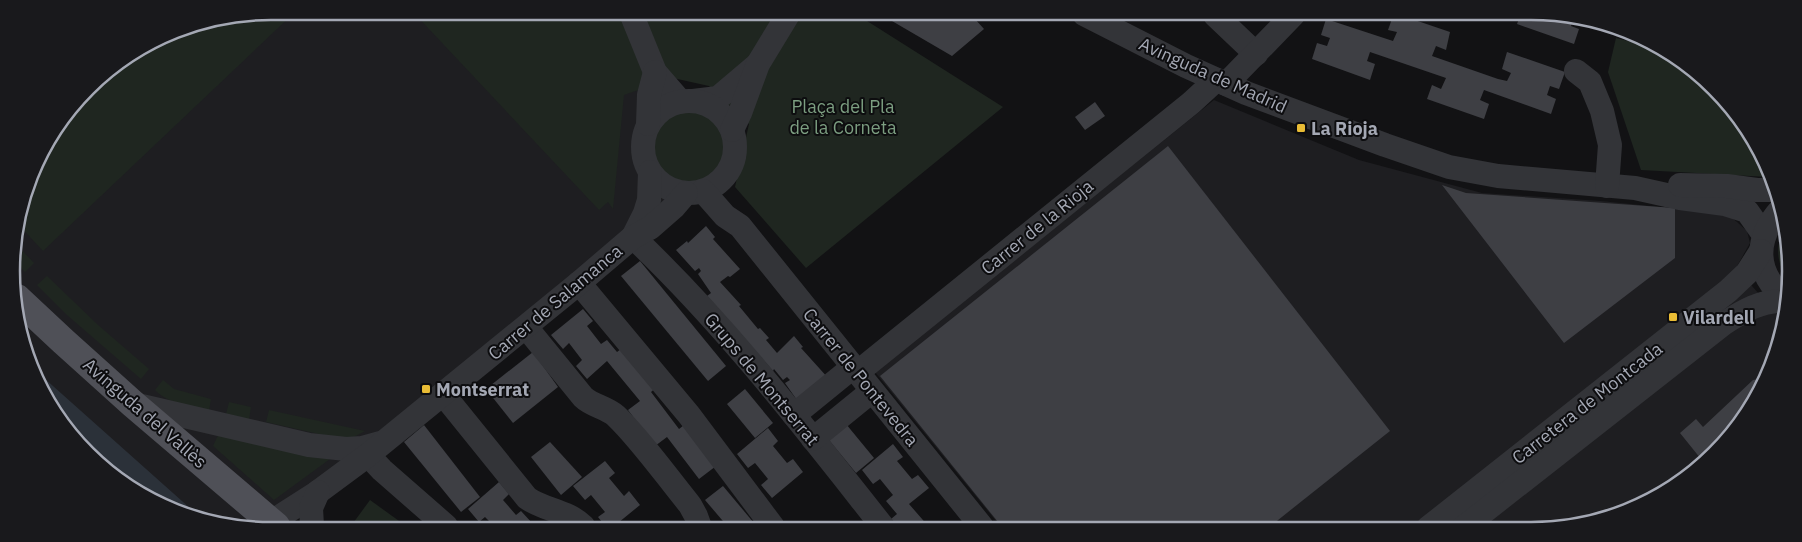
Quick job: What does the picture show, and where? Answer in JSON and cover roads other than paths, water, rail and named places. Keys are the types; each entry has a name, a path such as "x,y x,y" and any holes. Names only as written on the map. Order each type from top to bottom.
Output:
{"main road":[{"name":"Avinguda del Vallès","path":"22,303 133,404 267,522"}],"street":[{"path":"634,20 655,72 687,101 709,106 717,110 732,130 734,154 731,166 715,185 694,192 672,190 659,183 645,163 642,143 648,124 649,95 655,72"},
{"path":"732,130 758,64 785,20"},
{"name":"Avinguda de Madrid","path":"1096,20 1221,82 1297,113 1449,167 1498,176 1635,188 1680,198 1725,204 1746,211 1762,243"},
{"path":"1219,20 1256,54"},
{"name":"Carrer de la Rioja","path":"794,415 855,370 1191,103 1221,82 1256,54 1288,20"},
{"path":"648,124 668,106 687,101 718,98 758,64"},
{"path":"1576,71 1590,82 1602,110 1610,145 1607,186"},
{"name":"Carrer de Salamanca","path":"633,237 649,200 650,172"},
{"name":"Carrer de Pontevedra","path":"724,176 740,226"},
{"name":"Avinguda de Madrid","path":"1635,188 1674,185 1727,186 1769,190"},
{"name":"Carrer de Pontevedra","path":"694,192 740,226 978,522"},
{"name":"Carrer de Salamanca","path":"275,522 375,449 526,327 633,237 650,228 694,192"},
{"name":"Carretera de Montcada","path":"1436,522 1717,300 1747,273 1771,220 1775,215"},
{"name":"Grups de Montserrat","path":"633,237 672,274 704,309 794,415 879,522"},
{"path":"1762,243 1762,265 1768,279 1781,295"},
{"path":"579,283 689,415 769,522"},
{"name":"Carretera de Montcada","path":"1471,522 1723,324 1743,311 1759,304 1780,300"},
{"path":"526,327 583,397 588,402 608,410 634,437 690,505 698,522"},
{"path":"813,439 872,391"},
{"path":"443,394 527,498 536,504 565,514 577,522"},
{"name":"Carrer de Salamanca","path":"133,404 309,445 346,449 375,449"},
{"path":"375,449 382,470 441,522"},
{"path":"312,522 311,508 318,492"}],"place":[{"name":"La Rioja","path":"1301,128"},
{"name":"Vilardell","path":"1673,317"},
{"name":"Montserrat","path":"426,389"}],"park label":[{"name":"Plaça del Pla de la Corneta","path":"843,116"}]}
